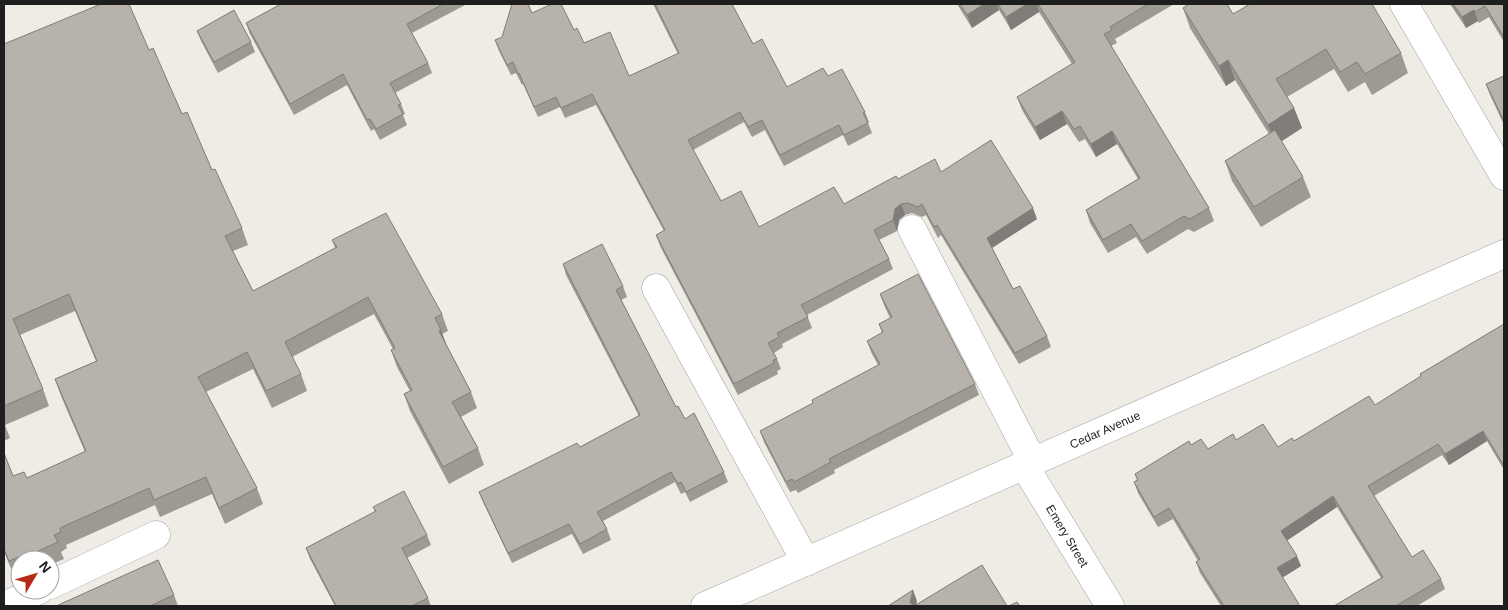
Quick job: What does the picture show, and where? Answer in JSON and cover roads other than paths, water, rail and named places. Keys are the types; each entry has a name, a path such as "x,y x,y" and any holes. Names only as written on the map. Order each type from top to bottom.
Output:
{"street":[{"path":"1404,4 1504,176"},
{"name":"Emery Street","path":"912,229 1029,464 1110,606"},
{"name":"Cedar Avenue","path":"705,606 746,598 806,562 1504,254"},
{"path":"656,288 806,562"},
{"path":"60,580 156,536"},
{"path":"4,606 17,600"}]}
